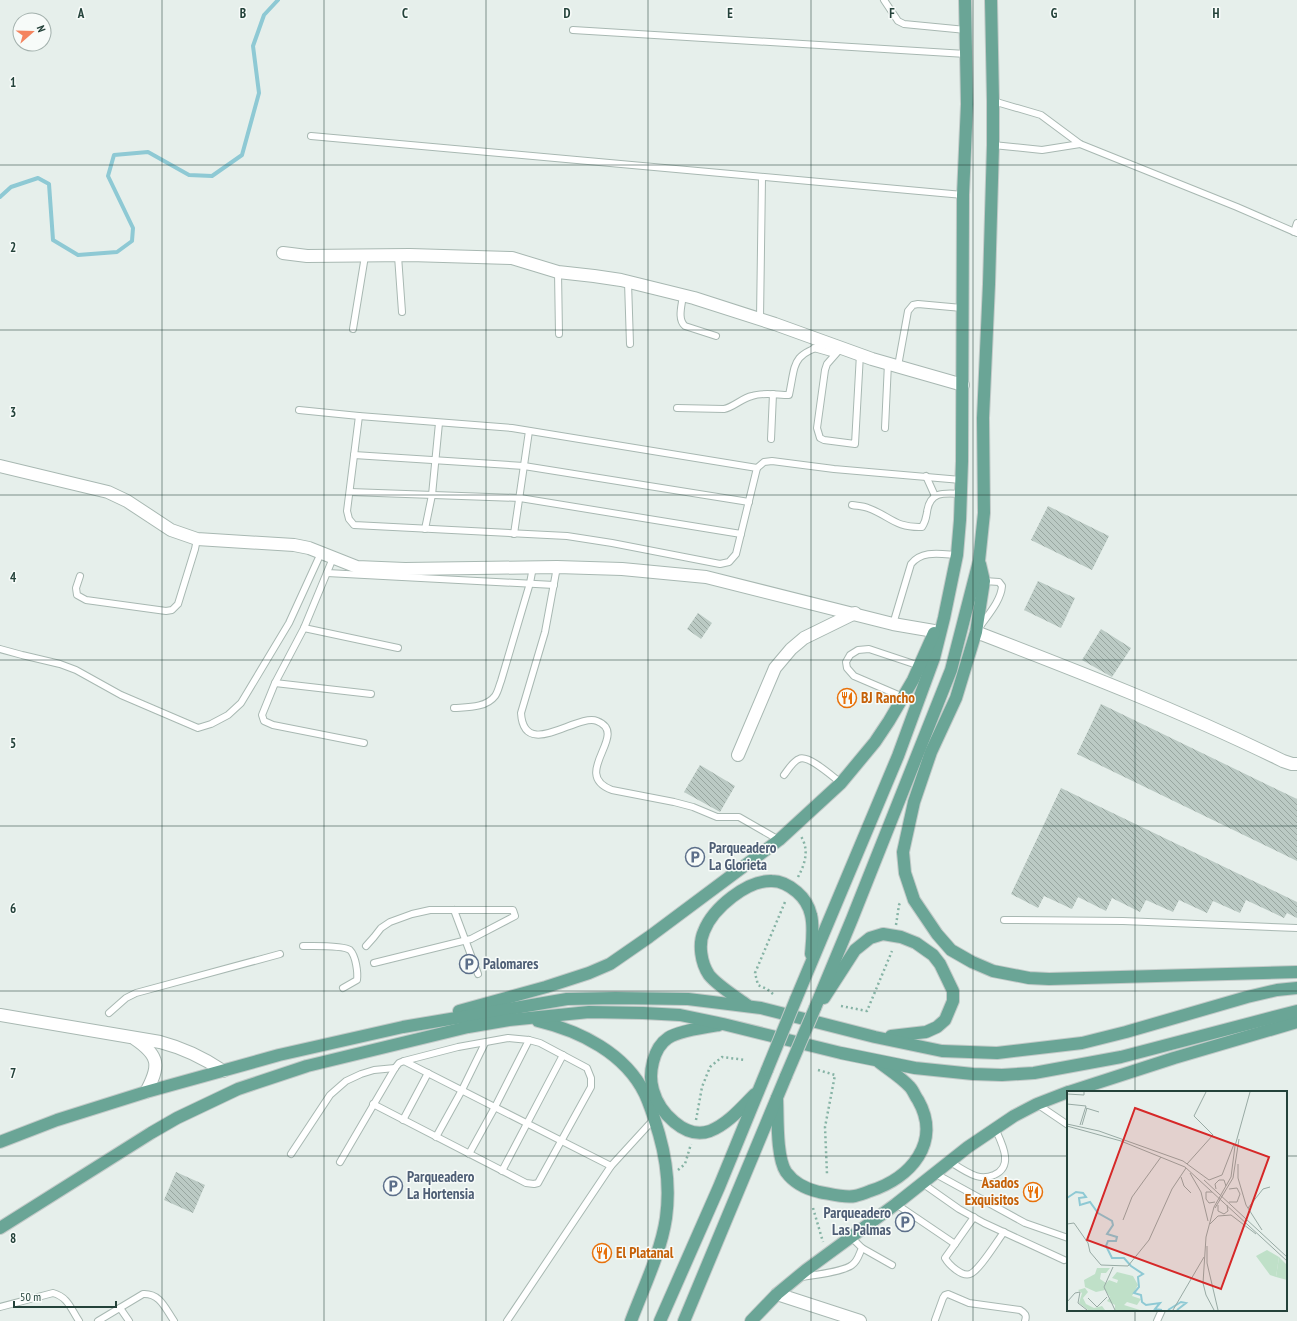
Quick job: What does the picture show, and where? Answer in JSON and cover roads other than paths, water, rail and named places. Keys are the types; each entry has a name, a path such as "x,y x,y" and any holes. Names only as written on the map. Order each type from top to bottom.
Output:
{"main road":[{"path":"660,1321 719,1187 811,962 898,756 934,658 944,618 956,555 961,494 963,195 967,104 965,0"},
{"path":"684,1321 852,919 951,670 979,561 984,513 984,418 993,145 991,0"},
{"path":"979,561 984,581 976,632 956,698 931,752 914,802 903,852 905,872 914,900 936,934 951,950 972,962 992,971 1023,977 1049,979 1297,972"},
{"path":"402,1028 492,1001 546,987 590,973 610,964 649,937 779,840 841,783 875,742 903,698 920,666 934,631 944,618"},
{"path":"748,1006 709,974 703,960 700,946 704,931 711,918 726,901 746,888 762,882 773,881 789,885 803,898 811,915 811,962"},
{"path":"815,1008 827,996 855,950 870,938 883,934 901,937 916,943 933,954 940,964 953,990 953,1001 945,1020 937,1027 926,1032 875,1037"},
{"path":"0,1142 57,1120 146,1092 278,1055 402,1028 567,999 688,999 748,1006 875,1037 942,1051 996,1053 1082,1043 1126,1032 1247,996 1297,988"},
{"path":"0,1228 158,1129 177,1118 238,1089 307,1066 468,1027 509,1020 589,1012 680,1015 915,1068 973,1074 1002,1075 1034,1073 1121,1058 1297,1011"},
{"path":"525,1019 566,1028 592,1041 608,1052 620,1062 636,1080 644,1094 654,1119 665,1156 668,1178 666,1219 662,1236 646,1283 631,1321"},
{"path":"1072,1091 1174,1058 1297,1022"},
{"path":"723,1024 680,1033 669,1037 659,1047 653,1062 652,1074 652,1089 658,1103 675,1123 685,1129 699,1132 709,1131 730,1118 758,1091"},
{"path":"777,1098 780,1157 786,1172 797,1184 813,1190 835,1195 856,1196 877,1189 894,1181 911,1168 921,1154 926,1139 926,1123 923,1109 910,1087 876,1060"},
{"path":"751,1321 778,1294 797,1278 852,1238 934,1173 995,1128 1037,1104 1067,1093"},
{"path":"0,1223 21,1215"}],"street":[{"path":"283,253 307,256 512,258 558,272 628,282 683,295 760,319 835,348 860,354 962,385"},
{"path":"0,466 108,492 127,501 171,530 197,539 294,545 309,548 357,567 378,569 557,567 622,569 706,577 855,613 893,624 934,631"},
{"path":"738,755 775,668 790,649 804,638 855,613"},
{"path":"976,632 1132,693 1225,733 1283,761 1297,764"},
{"path":"0,1014 172,1045 209,1062 223,1071"},
{"path":"134,1038 145,1045 152,1053 155,1062 155,1073 146,1092"},
{"path":"778,1294 860,1321"}],"lane":[{"path":"884,0 898,21 904,24 966,30"},
{"path":"573,30 966,54"},
{"path":"993,101 1041,115 1080,144 1296,232 1297,223"},
{"path":"311,136 963,195"},
{"path":"993,145 1042,150 1080,144"},
{"path":"760,319 762,178"},
{"path":"353,329 365,256"},
{"path":"398,256 402,312"},
{"path":"558,272 559,334"},
{"path":"628,282 630,344"},
{"path":"683,295 680,318 682,323 685,326 716,336"},
{"path":"885,428 893,365 908,311 913,305 918,304 962,308"},
{"path":"814,348 835,348"},
{"path":"677,408 724,409 731,407 750,396 774,394 789,395 795,363 800,356 814,348 835,348"},
{"path":"835,348 825,370 819,412 818,433 820,438 824,440 855,444 860,354"},
{"path":"771,439 774,394"},
{"path":"299,410 512,428 757,468"},
{"path":"359,416 347,511 349,520 354,524 568,536 720,564 729,562 736,554 757,468 764,462 772,461 834,469 961,480"},
{"path":"425,529 432,495 439,423"},
{"path":"514,534 529,431"},
{"path":"354,455 524,466 749,502"},
{"path":"926,476 935,496"},
{"path":"350,492 520,498 741,534"},
{"path":"852,505 868,508 896,523 912,527 922,527 926,521 930,502 935,496 939,494 961,494"},
{"path":"80,576 76,588 77,595 86,600 166,611 172,610 178,604 197,539"},
{"path":"0,649 22,656 60,664 76,670 121,695 198,728 211,724 228,715 241,703 289,623 321,553"},
{"path":"893,624 911,564 916,557 925,554 956,555"},
{"path":"333,558 304,628 275,684 262,715 264,721 273,725 364,743"},
{"path":"557,567 545,632 521,713 523,725 526,729 534,734 545,734 590,720 598,722 602,724 608,735 608,741 596,764 596,776 602,785 612,790 693,807 717,817 739,817 779,840"},
{"path":"454,708 477,707 495,696 501,681 530,583 533,568"},
{"path":"327,573 554,585"},
{"path":"976,632 997,601 1002,590 1002,586 999,582 984,581"},
{"path":"304,628 398,648"},
{"path":"903,698 854,676 847,668 846,662 850,654 858,650 869,649 920,666"},
{"path":"275,684 371,694"},
{"path":"784,775 798,759 802,758 809,759 841,783"},
{"path":"366,946 381,928 390,922 412,914 430,910 513,910 515,913 515,916 471,939 374,963"},
{"path":"454,910 478,974"},
{"path":"1004,920 1123,921 1297,928"},
{"path":"303,946 345,948 352,952 357,968 357,980 343,988"},
{"path":"109,1013 126,998 136,993 280,954"},
{"path":"340,1162 395,1068 399,1063 404,1061 458,1047 508,1038 529,1040 540,1043 587,1068 591,1078 591,1087 562,1141 538,1183 534,1184 526,1183 502,1171 374,1104"},
{"path":"469,1154 529,1040"},
{"path":"436,1137 462,1090 485,1043"},
{"path":"502,1171 563,1055"},
{"path":"404,1061 611,1166"},
{"path":"291,1154 330,1095 335,1090 346,1081 361,1074 374,1070 395,1068"},
{"path":"403,1120 428,1072"},
{"path":"1037,1104 1067,1124"},
{"path":"507,1321 611,1166 654,1119"},
{"path":"949,1162 977,1177 988,1177 996,1174 1002,1169 1005,1160 1005,1150 995,1128"},
{"path":"934,1173 1025,1223 1067,1238"},
{"path":"922,1183 974,1218 1064,1260"},
{"path":"896,1204 955,1244"},
{"path":"974,1218 945,1258 953,1268 967,1275 972,1273 980,1265 1004,1232"},
{"path":"852,1238 862,1248 892,1265"},
{"path":"797,1278 845,1269 853,1265 858,1259 862,1248"},
{"path":"0,1307 53,1293 61,1295 66,1300 79,1321"},
{"path":"98,1321 143,1294 150,1294 157,1297 174,1321"},
{"path":"935,1321 943,1298 948,1294 969,1303 1020,1310 1025,1313 1025,1321"},
{"path":"120,1308 129,1321"},
{"path":"1157,1321 1162,1311"}],"waterway":[{"path":"0,197 11,187 38,178 49,184 53,240 78,255 117,252 132,241 133,228 108,176 114,155 148,152 189,175 212,176 242,155 259,93 253,46 264,15 278,0"}],"place":[{"name":"BJ Rancho","path":"847,698"},
{"name":"Parqueadero La Glorieta","path":"695,857"},
{"name":"Palomares","path":"469,964"},
{"name":"Parqueadero La Hortensia","path":"393,1186"},
{"name":"Asados Exquisitos","path":"1033,1192"},
{"name":"Parqueadero Las Palmas","path":"905,1222"},
{"name":"El Platanal","path":"602,1253"}]}
